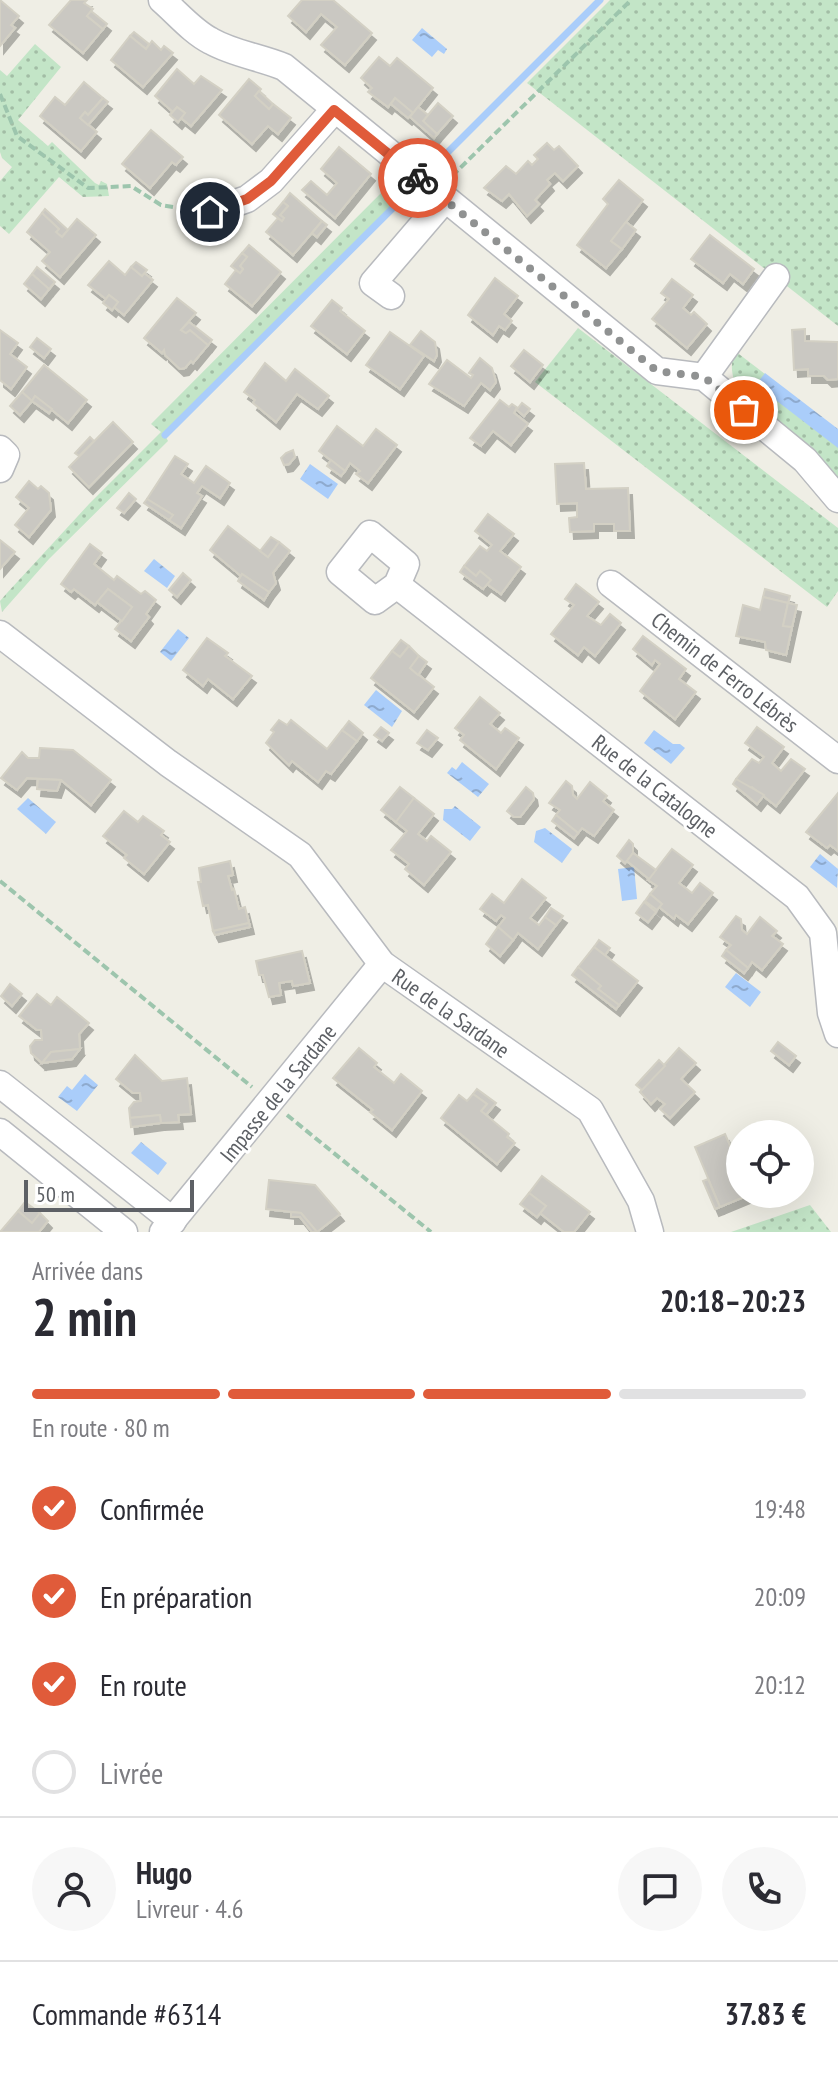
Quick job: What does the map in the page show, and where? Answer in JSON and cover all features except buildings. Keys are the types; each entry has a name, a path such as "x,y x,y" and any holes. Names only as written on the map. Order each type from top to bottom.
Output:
{"street":[{"path":"162,0 208,40 284,67 657,371 704,377 805,460 838,499"},
{"path":"210,212 247,199 271,181 334,110"},
{"path":"391,296 373,283 440,195"},
{"path":"704,377 776,277"},
{"path":"0,449 6,455 0,469"},
{"name":"Chemin de Ferro Lébrès","path":"611,584 838,760"},
{"name":"Rue de la Catalogne","path":"397,585 797,897 823,933 831,1013 838,1034"},
{"name":"Rue de la Sardane","path":"0,634 168,763 300,855 382,964 590,1110 641,1201 650,1232"},
{"name":"Impasse de la Sardane","path":"0,1084 168,1226 382,964"},
{"path":"0,1132 124,1232"}],"path":[{"path":"440,195 631,0"},
{"path":"0,94 17,136 88,188 131,186 161,205 210,212"},
{"path":"0,881 431,1232"}],"green space":[{"path":"610,0 838,0 838,326 527,83"},
{"path":"35,44 61,67 18,120 48,146 52,142 95,183 99,185 101,181 107,184 109,196 83,197 59,177 9,234 0,226 0,181 12,167 0,152 0,70 7,76"},
{"path":"393,181 408,193 165,435 168,441 49,559 2,612 0,601 7,593 161,432 151,424"},
{"path":"578,328 838,528 838,591 827,607 535,382"},
{"path":"735,351 838,430 838,483 741,394 732,373"},
{"path":"801,1208 812,1208 831,1232 731,1232"}],"water":[{"path":"422,28 447,49 444,54 438,50 432,57 412,40"},
{"path":"765,373 838,429 838,448 756,385"},
{"path":"310,464 338,484 328,499 300,479"},
{"path":"154,559 175,576 167,588 144,571"},
{"path":"178,629 189,638 171,661 160,652"},
{"path":"376,690 402,711 392,727 364,705"},
{"path":"654,730 673,744 685,748 671,764 644,743"},
{"path":"462,762 489,784 478,797 447,773 452,767 456,770"},
{"path":"28,798 56,822 46,834 17,809"},
{"path":"455,806 481,827 470,841 443,820 444,809"},
{"path":"545,828 572,849 562,863 534,842 536,831"},
{"path":"820,854 838,869 837,888 810,867"},
{"path":"634,867 637,899 622,901 618,869"},
{"path":"736,973 761,992 750,1007 725,987"},
{"path":"85,1074 98,1085 77,1111 58,1097 67,1086 72,1090"},
{"path":"141,1142 167,1163 158,1175 131,1153"}],"waterway":[{"path":"431,169 600,0"},
{"path":"165,435 408,193"}],"way so far":[{"path":"418,178 657,371 704,377 744,410"}],"route":[{"path":"210,212 247,199 271,181 334,110 418,178"}]}
